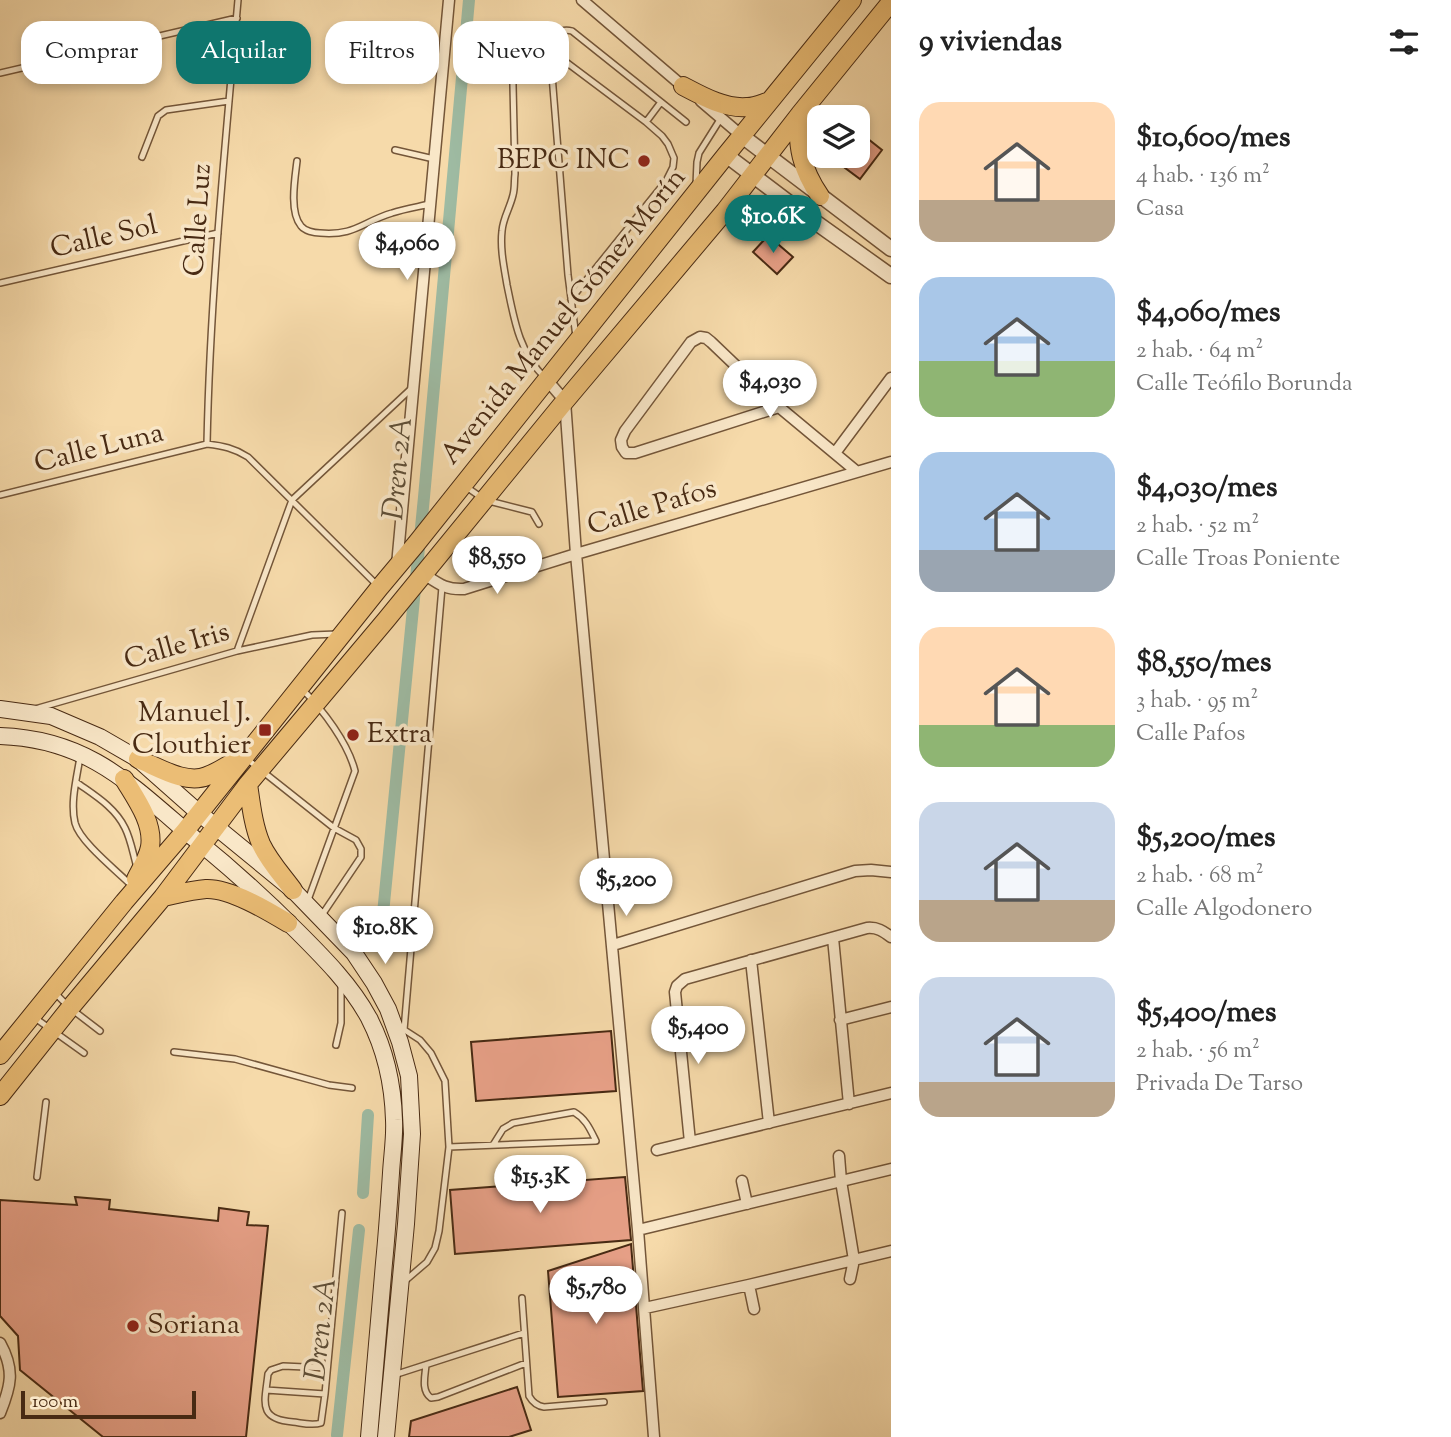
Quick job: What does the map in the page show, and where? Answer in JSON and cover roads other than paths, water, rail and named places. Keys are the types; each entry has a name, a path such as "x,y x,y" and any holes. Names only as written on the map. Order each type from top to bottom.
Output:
{"main road":[{"name":"Avenida Manuel Gómez Morín","path":"124,902 186,831 852,0"},
{"name":"Avenida Manuel Gómez Morín","path":"0,1096 163,897 260,769 725,211 891,2"},
{"path":"683,86 702,96 730,105 747,107 769,101"},
{"path":"800,114 798,128 801,157 805,171 822,197"},
{"path":"725,211 770,208 808,216"},
{"path":"0,709 51,716 73,724 138,759 183,777 194,779 206,776 244,757"},
{"path":"0,736 51,743 80,753 124,779 242,879 288,923 342,979 368,1016 379,1039 386,1065 392,1090 394,1122 369,1437"},
{"path":"138,759 306,903 354,953 399,1026 400,1042 409,1076 412,1134 386,1437"},
{"path":"0,1055 124,902 150,850 148,824 140,804 124,779"},
{"path":"248,784 261,844 293,890"},
{"path":"163,897 208,889 220,890 256,905 288,923"}],"street":[{"path":"397,566 449,0"},
{"path":"582,0 742,136 891,249"},
{"path":"726,155 891,276"},
{"path":"808,216 822,197"},
{"path":"779,407 635,453 626,453 622,447 621,440 625,431 691,342 700,337 711,342 779,407 856,471"},
{"path":"835,453 891,378"},
{"path":"547,380 565,401 576,554 613,945 654,1437"},
{"name":"Calle Pafos","path":"442,587 464,589 891,462"},
{"path":"420,579 442,587"},
{"path":"613,945 855,871 891,872"},
{"path":"690,1142 675,992 677,986 685,979 867,928 874,927 891,937"},
{"path":"832,938 849,1104"},
{"path":"751,960 769,1123"},
{"path":"840,1020 891,1007"},
{"path":"657,1150 891,1093"},
{"path":"839,1156 854,1260 850,1279"},
{"path":"638,1230 891,1169"},
{"path":"742,1181 747,1204"},
{"path":"645,1308 891,1251"},
{"path":"750,1285 754,1309"},
{"path":"0,1343 9,1360 11,1376 0,1413"}],"lane":[{"name":"Calle Luz","path":"207,444 218,233 238,0"},
{"path":"0,73 237,18"},
{"path":"569,30 686,122"},
{"path":"569,64 662,136 674,158 670,174 571,299"},
{"path":"513,84 515,174 513,194 503,220 502,255 517,331 528,358 547,380"},
{"path":"553,84 576,343"},
{"path":"142,157 158,116 166,110 229,101"},
{"path":"646,122 661,102"},
{"path":"696,193 696,162 699,153 721,118"},
{"path":"394,150 434,159"},
{"path":"297,161 294,200 296,214 301,226 313,233 347,232 391,213 429,204"},
{"name":"Calle Sol","path":"0,284 218,233"},
{"path":"237,651 292,500 413,387"},
{"path":"207,444 237,450 248,457 380,587"},
{"name":"Calle Luna","path":"0,495 207,444"},
{"path":"463,485 485,500 528,510 535,515 539,524"},
{"path":"399,1026 442,587"},
{"path":"342,634 364,647"},
{"name":"Calle Iris","path":"25,712 237,651 312,635 342,634"},
{"path":"299,687 316,703 351,756 355,771 306,903"},
{"path":"80,753 74,807 75,825 82,836 136,880"},
{"path":"244,757 334,828 356,840 361,849 361,857 320,918"},
{"path":"76,782 106,803 121,820 129,837 136,880"},
{"path":"336,1045 341,1023 342,979"},
{"path":"53,991 100,1031"},
{"path":"32,1016 84,1053"},
{"path":"368,1016 399,1026 421,1040 431,1054 445,1081 449,1147 435,1248 426,1262 382,1297"},
{"path":"174,1052 235,1059 329,1085 352,1088"},
{"path":"37,1177 46,1102"},
{"path":"449,1147 493,1145 596,1140 586,1122 574,1112 513,1122 503,1129 493,1145"},
{"path":"327,1368 276,1367 271,1370 268,1374 265,1405 271,1417 278,1421 314,1425 321,1423 325,1394 342,1213"},
{"path":"522,1298 529,1396 538,1406 544,1408 604,1402"},
{"path":"374,1383 391,1375 524,1333"},
{"path":"426,1365 425,1388 431,1398 526,1363"},
{"path":"267,1390 325,1394"}],"waterway":[{"name":"Dren 2A","path":"380,944 469,0"},
{"name":"Dren 2A","path":"363,1193 368,1115"},
{"name":"Dren 2A","path":"337,1435 359,1230"}],"place":[{"name":"BEPC INC","path":"644,161"},
{"name":"Manuel J. Clouthier","path":"265,730"},
{"name":"Extra","path":"353,735"},
{"name":"Soriana","path":"133,1326"}]}
